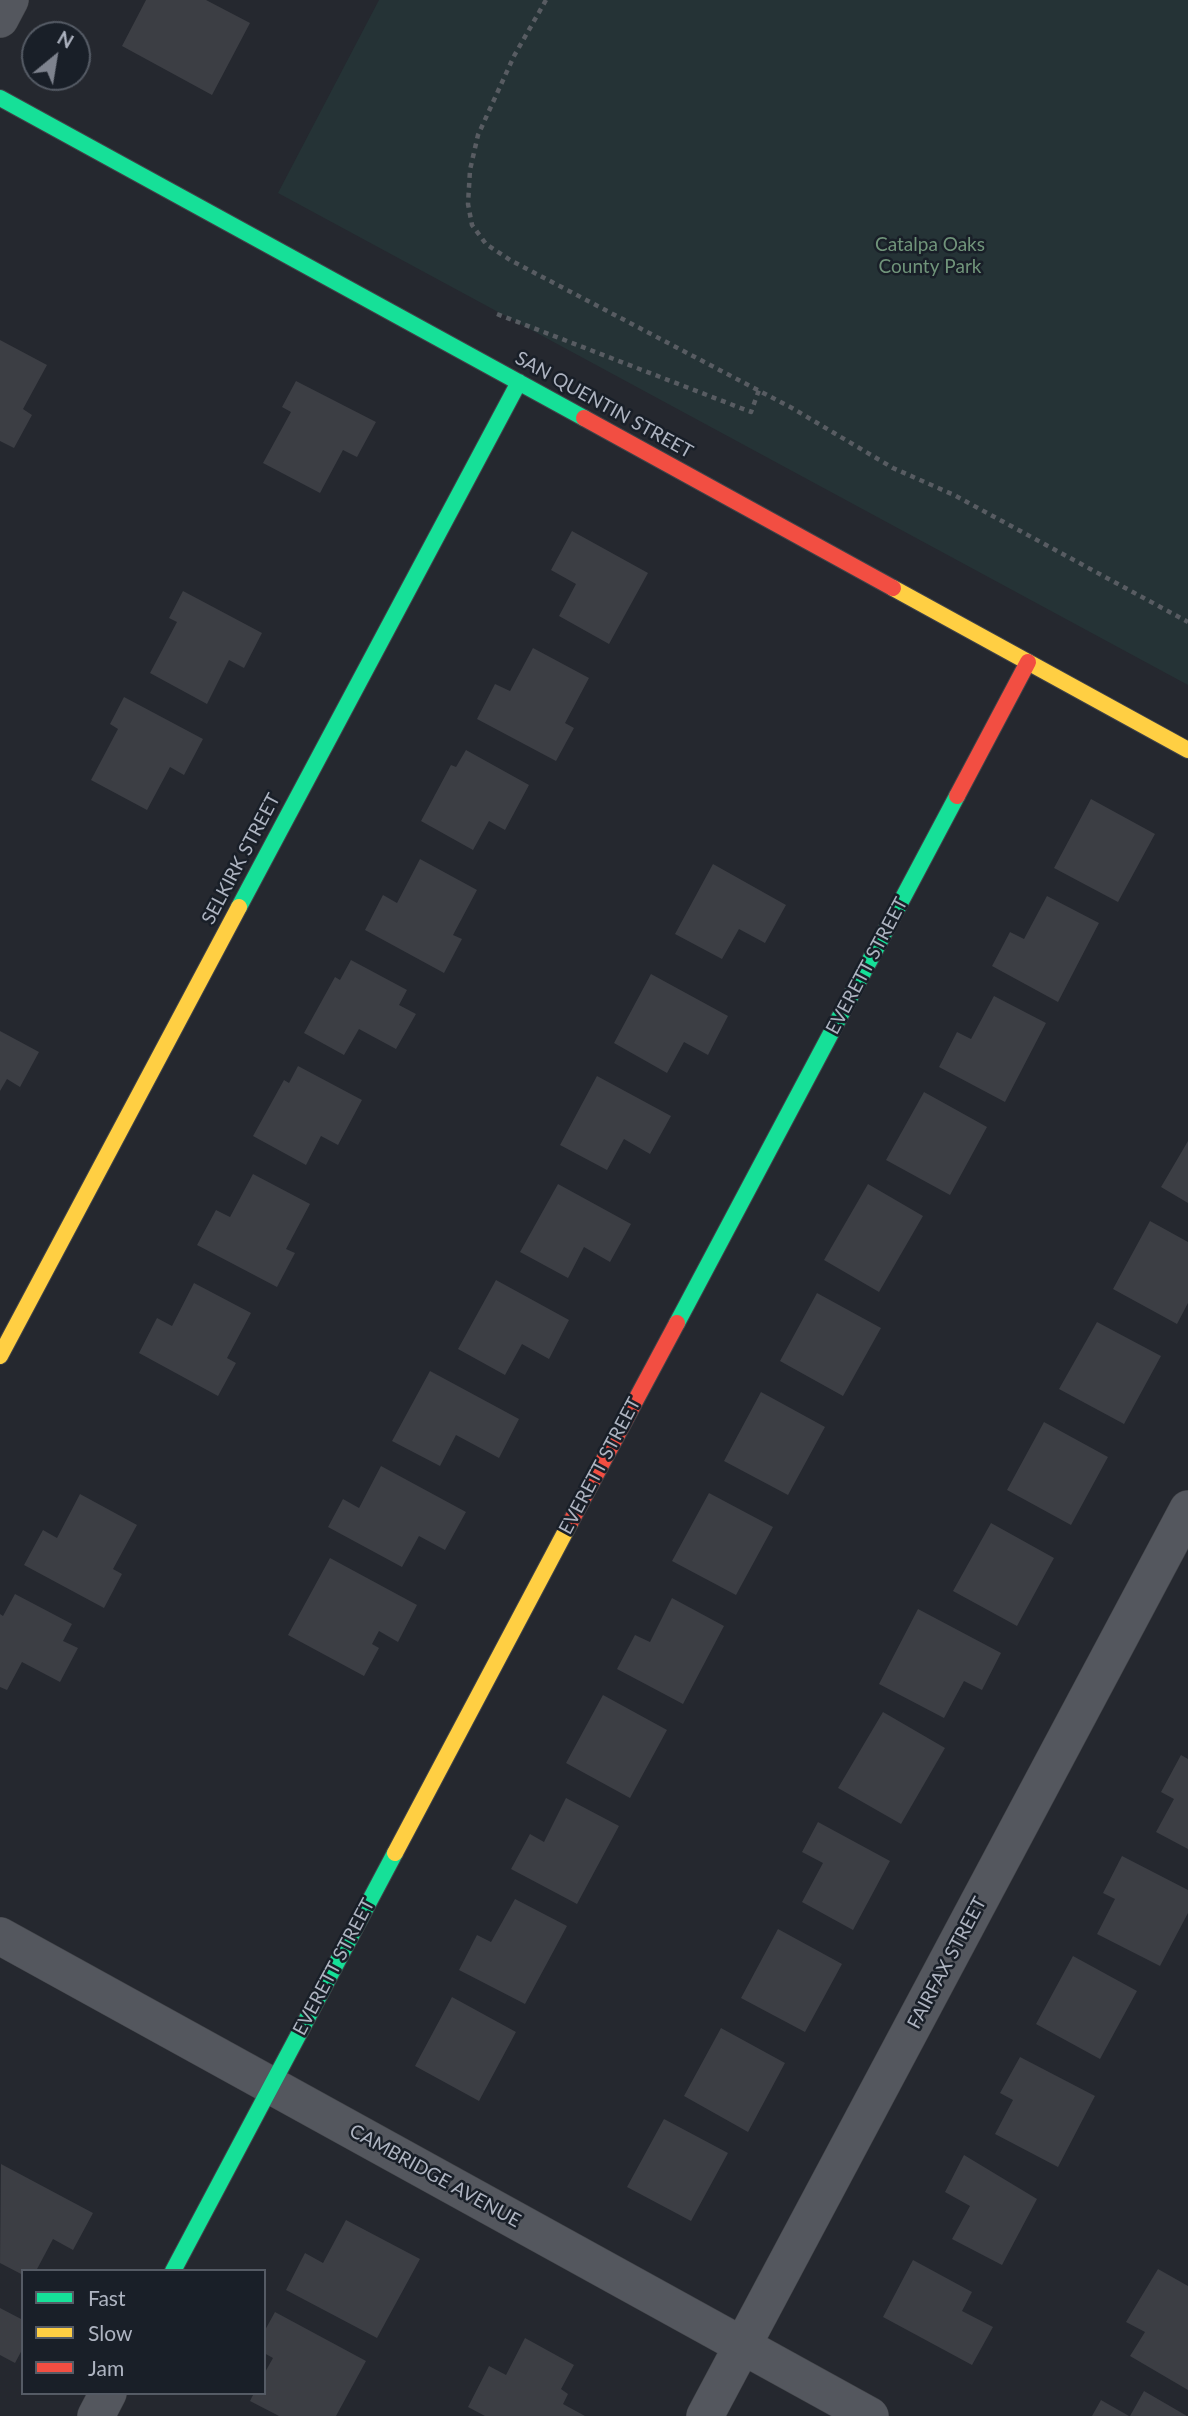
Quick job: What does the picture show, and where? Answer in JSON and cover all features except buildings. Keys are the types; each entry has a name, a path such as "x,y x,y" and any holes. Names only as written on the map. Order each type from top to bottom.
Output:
{"street":[{"path":"0,19 10,0"},
{"name":"SAN QUENTIN STREET","path":"0,98 1188,750"},
{"name":"SELKIRK STREET","path":"0,1356 519,382"},
{"name":"EVERETT STREET","path":"174,2269 1028,662"},
{"name":"FAIRFAX STREET","path":"705,2416 1188,1509"},
{"name":"CAMBRIDGE AVENUE","path":"0,1936 870,2416"},
{"path":"96,2416 107,2395"}],"path":[{"path":"546,0 514,56 478,135 470,170 468,204 472,225 486,244 510,260 759,390 893,468 954,495 1188,622"},
{"path":"497,314 751,412 759,390"}],"green space":[{"name":"Catalpa Oaks County Park","path":"379,0 1188,0 1188,685 278,193"}],"traffic: fast":[{"path":"0,98 584,418"},
{"path":"239,907 519,382"},
{"path":"677,1323 957,796"},
{"path":"174,2269 395,1853"}],"traffic: slow":[{"path":"893,588 1188,750"},
{"path":"0,1356 239,907"},
{"path":"395,1853 570,1523"}],"traffic: jam":[{"path":"584,418 893,588"},
{"path":"957,796 1028,662"},
{"path":"570,1523 677,1323"}]}
